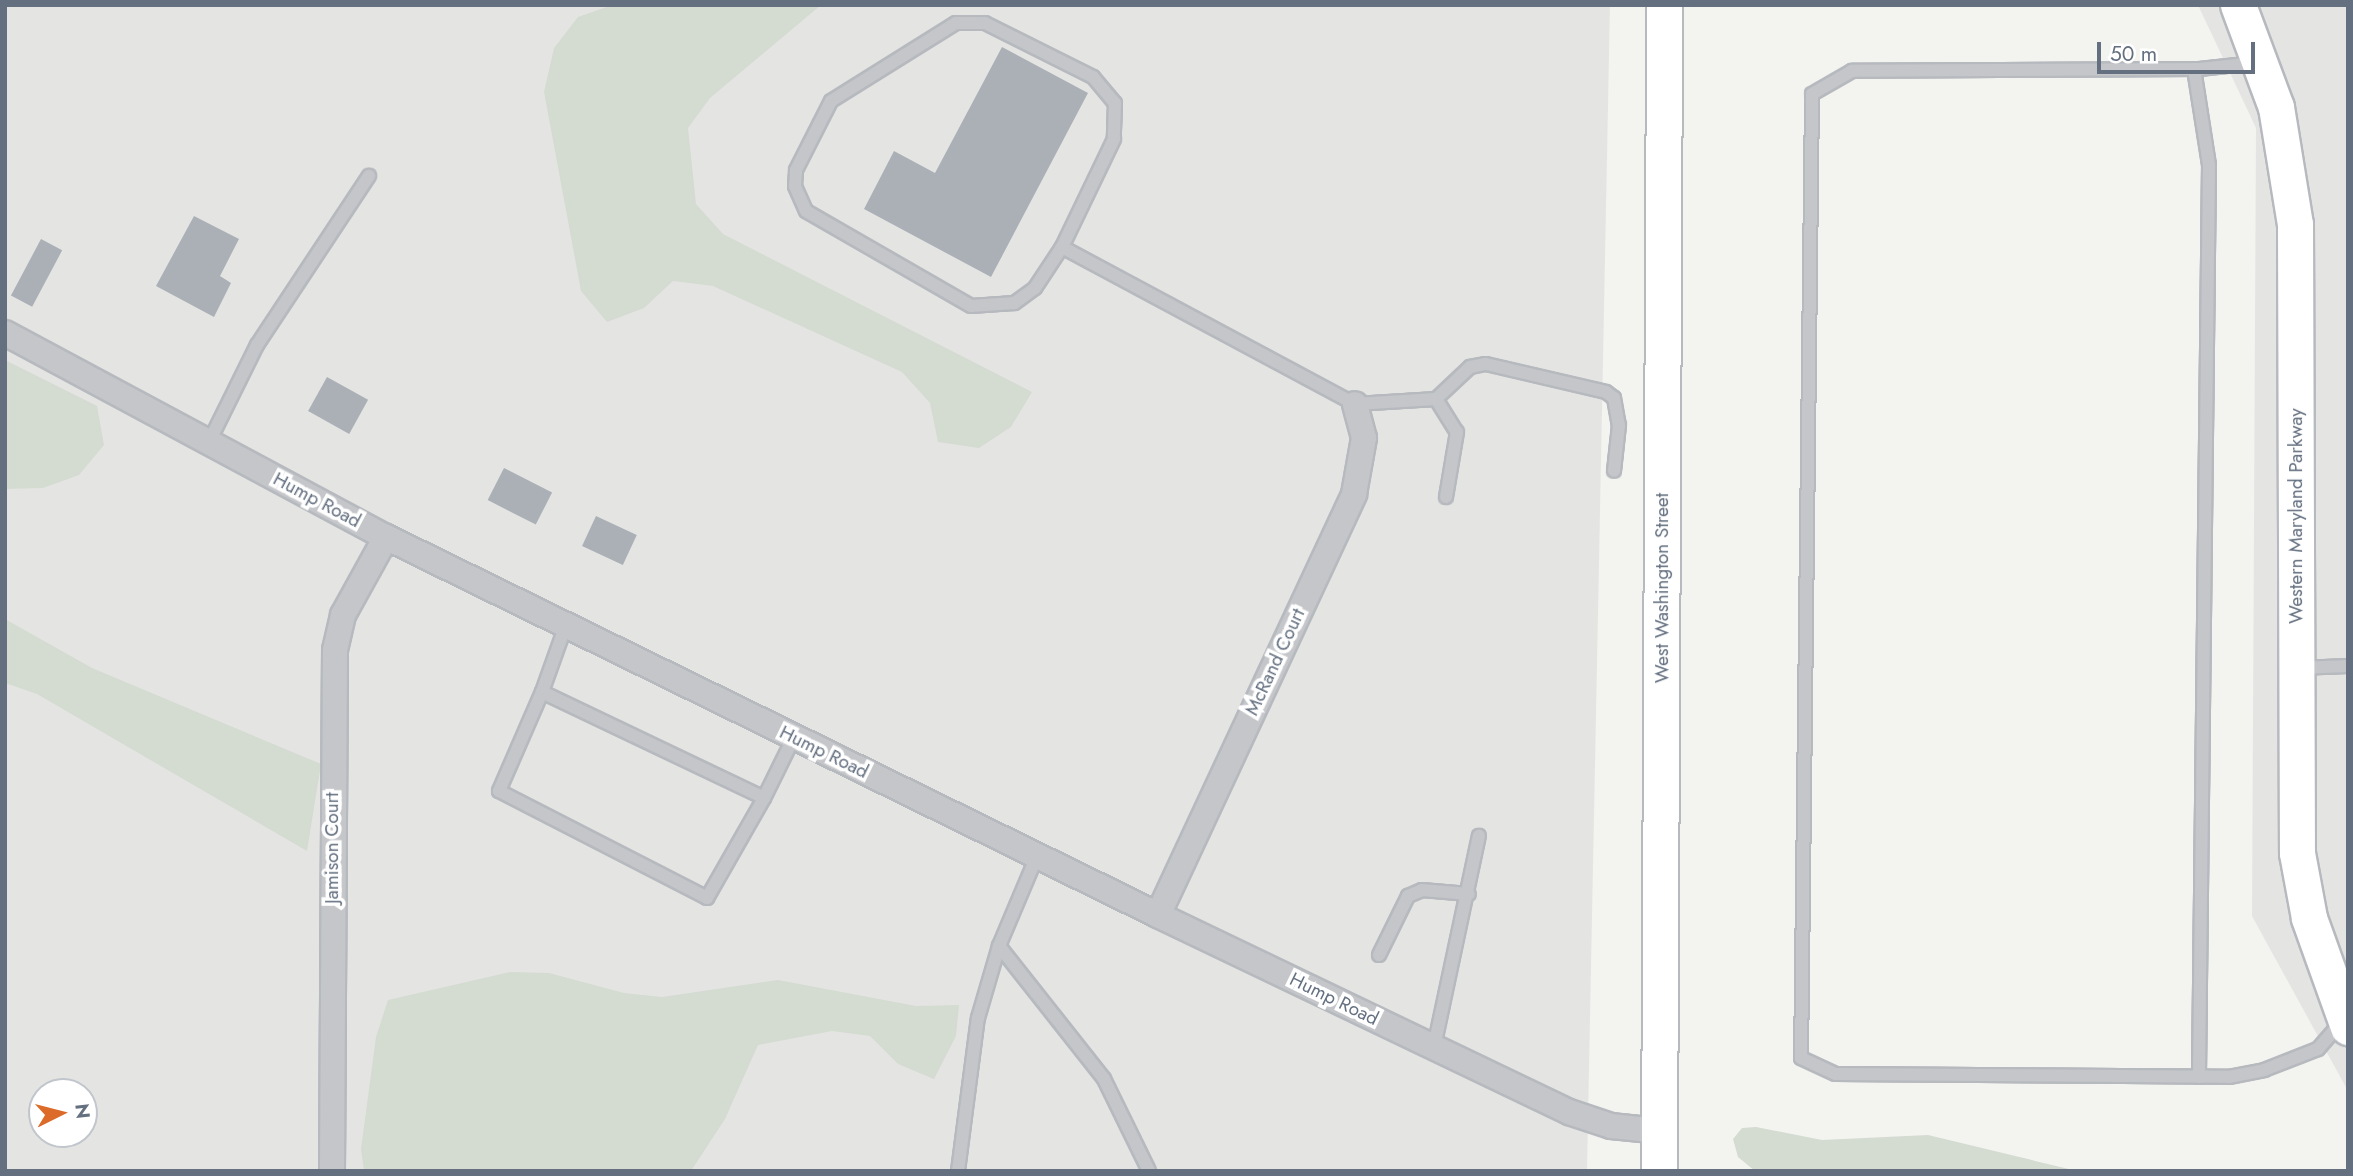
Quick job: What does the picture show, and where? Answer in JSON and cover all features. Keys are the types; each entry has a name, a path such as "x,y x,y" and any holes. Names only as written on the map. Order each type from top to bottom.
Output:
{"street":[{"name":"Western Maryland Parkway","path":"2238,5 2262,62 2288,163 2295,224 2297,853 2309,918 2346,1023"},
{"name":"West Washington Street","path":"1659,1171 1664,17"},
{"name":"Hump Road","path":"5,333 386,537 1158,915 1569,1112 1611,1126 1659,1131"},
{"name":"McRand Court","path":"1158,915 1354,494 1364,438 1355,404"},
{"name":"Jamison Court","path":"332,1171 335,650 353,593 386,537"}],"lane":[{"path":"956,23 985,23 1093,77 1115,103 1114,139 1062,247 1035,288 1014,303 971,306 806,211 795,186 796,170 831,101 956,23"},
{"path":"2262,62 2194,69 1852,71 1812,94 1801,1058 1836,1074 2199,1077 2264,1070 2318,1049 2346,1023"},
{"path":"2194,69 2209,164 2199,1077"},
{"path":"209,442 257,345 369,176"},
{"path":"1062,247 1355,404 1436,399 1469,367 1486,364 1606,391 1614,398 1619,425 1614,471"},
{"path":"1436,399 1457,432 1446,497"},
{"path":"566,625 542,692 499,790 707,898 764,798 794,737"},
{"path":"2295,668 2348,666"},
{"path":"542,692 764,798"},
{"path":"1434,1047 1469,894 1479,836"},
{"path":"958,1171 978,1018 999,946 1037,856"},
{"path":"1379,955 1408,896 1422,890 1469,894"},
{"path":"999,946 1104,1079 1149,1171"}],"shaded area":[{"path":"5,5 1610,5 1587,1171 5,1171"},
{"path":"612,5 821,5 710,98 688,128 696,204 723,234 1032,392 1011,427 979,448 938,442 930,403 902,372 713,286 673,281 644,308 607,322 581,291 544,92 554,48 578,17"},
{"path":"2198,5 2348,5 2348,1091 2252,916 2256,128"},
{"path":"5,360 97,406 104,445 79,475 43,488 5,489"},
{"path":"5,619 92,668 321,764 307,851 37,694 5,683"},
{"path":"510,972 549,973 624,993 662,997 778,980 916,1006 959,1005 956,1036 934,1079 898,1064 870,1036 832,1031 758,1045 725,1119 691,1171 364,1171 361,1149 376,1037 388,1000"},
{"path":"1756,1127 1822,1140 1928,1135 2077,1171 1755,1171 1738,1157 1733,1139 1742,1128"}],"building":[{"path":"1002,47 1088,93 991,277 864,209 894,151 935,173"},
{"path":"194,216 239,239 220,276 231,283 214,317 156,286"},
{"path":"41,239 62,250 32,307 11,296"},
{"path":"327,377 368,400 349,434 308,411"},
{"path":"504,468 552,493 536,525 488,500"},
{"path":"596,516 637,535 623,565 582,546"}]}
